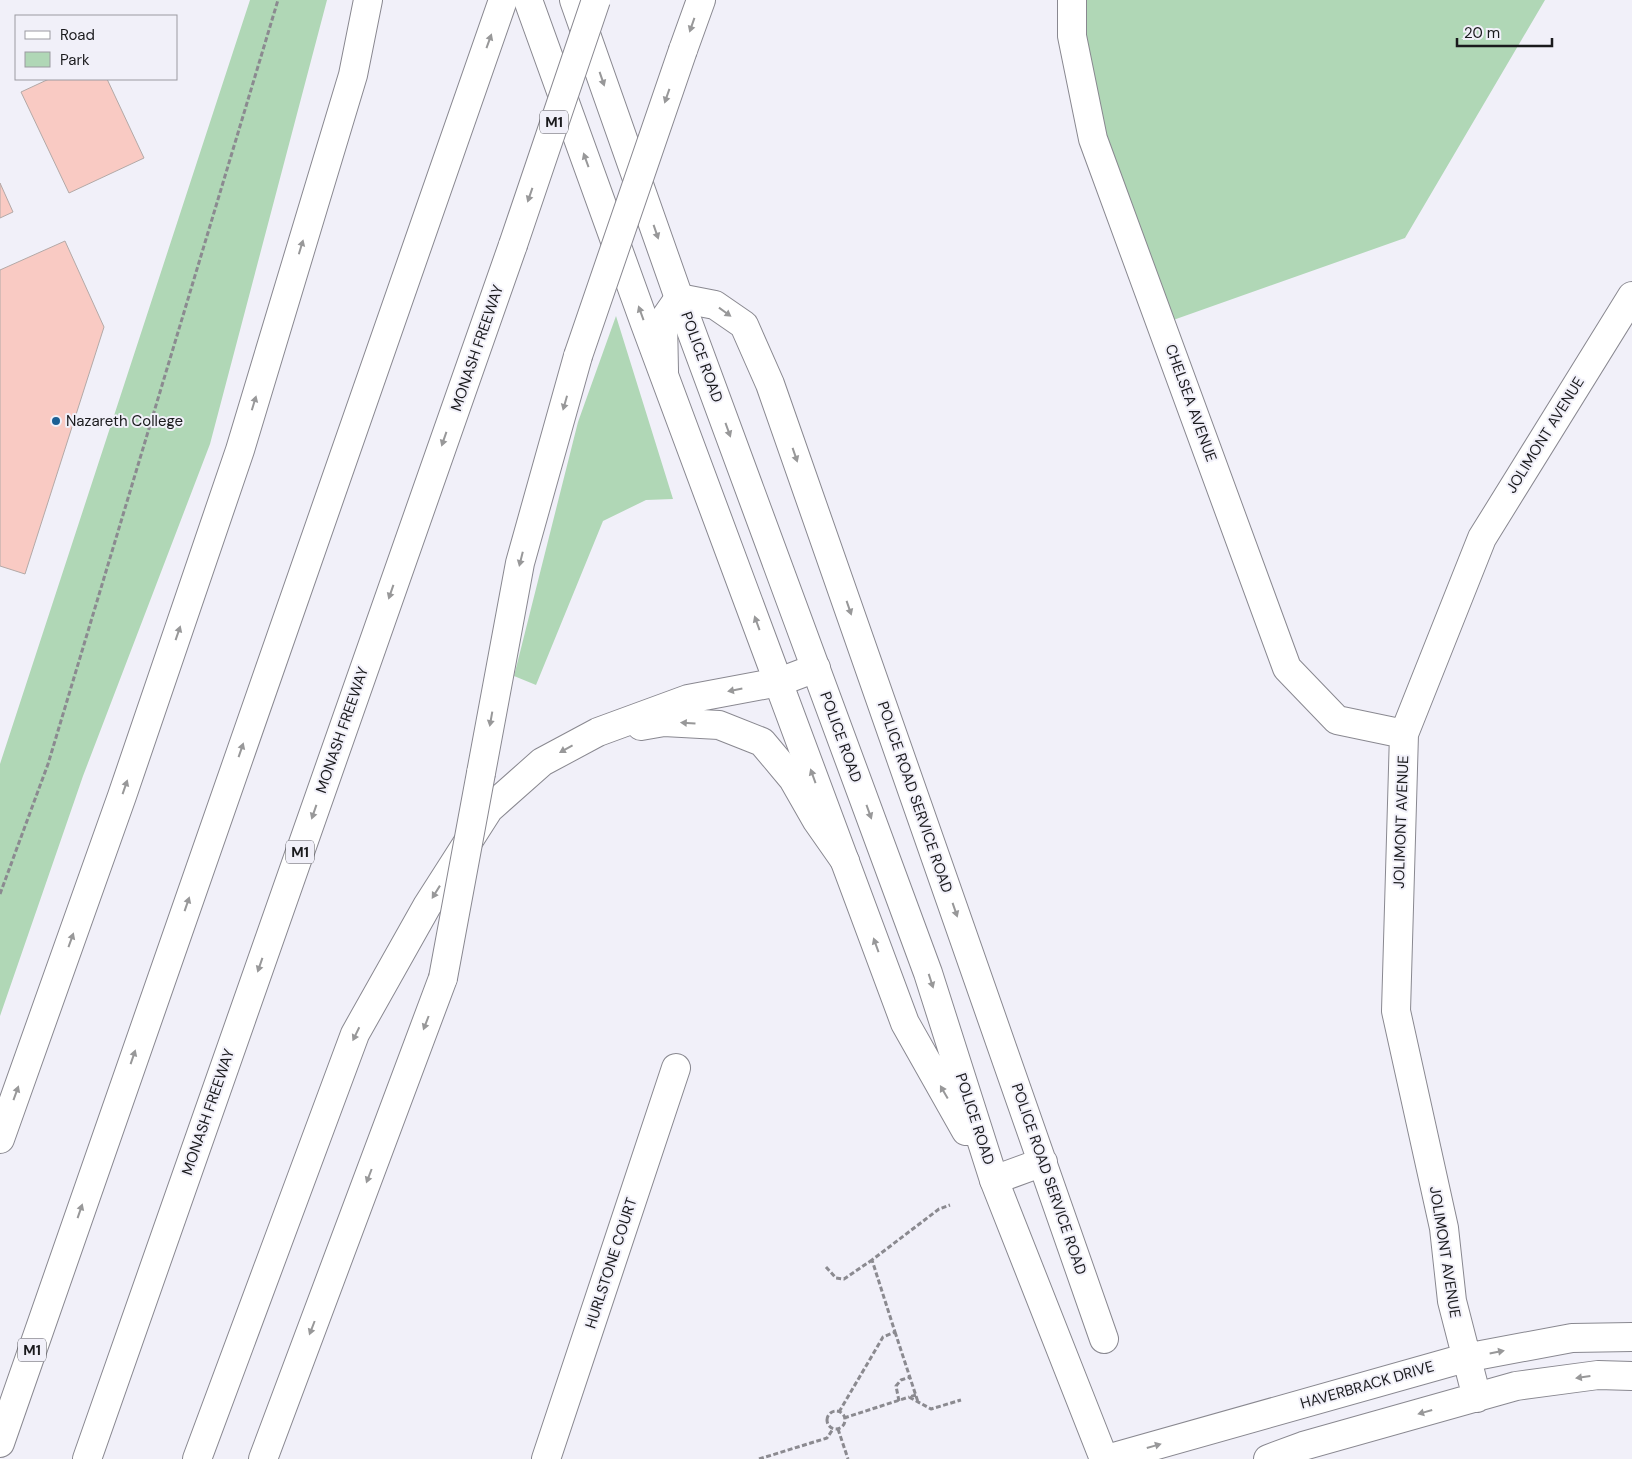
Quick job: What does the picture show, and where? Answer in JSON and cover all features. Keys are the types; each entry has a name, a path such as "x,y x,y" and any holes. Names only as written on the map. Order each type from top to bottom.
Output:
{"main road":[{"path":"0,1139 122,796 240,450 353,75 368,0"},
{"path":"353,75 387,0"},
{"name":"M1","path":"0,1443 503,0"},
{"name":"POLICE ROAD","path":"528,0 664,375 905,1023 994,1180"},
{"name":"POLICE ROAD","path":"574,0 680,298 928,973 994,1180 1106,1459"},
{"name":"MONASH FREEWAY","path":"87,1459 513,244 596,0"},
{"path":"263,1459 443,978 520,563 578,356 700,0"},
{"name":"CHELSEA AVENUE","path":"1072,0 1072,36 1093,139 1287,668 1337,720 1404,734"},
{"name":"JOLIMONT AVENUE","path":"1476,1398 1452,1300 1444,1228 1396,1011 1404,734 1482,538 1632,296"},
{"name":"POLICE ROAD","path":"664,375 662,321 680,298"},
{"name":"POLICE ROAD SERVICE ROAD","path":"680,298 715,305 744,326 770,384 1104,1339"},
{"path":"197,1459 355,1034 427,906 489,809 542,762 598,732 688,699 778,682 816,668"},
{"path":"598,732 664,722 719,725 762,742 793,779 817,822 845,861"},
{"name":"HURLSTONE COURT","path":"546,1459 676,1068"},
{"path":"994,1180 1043,1162"},
{"path":"0,1406 64,1257"},
{"name":"HAVERBRACK DRIVE","path":"1106,1459 1465,1358 1572,1338 1632,1337"},
{"path":"1268,1459 1303,1446 1516,1386 1598,1375 1632,1376"}],"path":[{"path":"0,894 48,764 278,0"},
{"path":"826,1267 836,1278 844,1280 939,1209 950,1205"},
{"path":"872,1260 918,1402"},
{"path":"839,1412 884,1337 895,1332"},
{"path":"899,1401 896,1386 901,1380 910,1377"},
{"path":"844,1418 916,1395"},
{"path":"910,1397 931,1409 961,1400"},
{"path":"759,1459 827,1438 836,1429 843,1426 844,1418 839,1412"},
{"path":"839,1412 830,1413 827,1423 836,1429 848,1459"}],"green space":[{"path":"250,0 327,0 210,444 83,776 0,1016 0,764"},
{"path":"1072,0 1545,0 1405,238 1162,324 1093,139"},
{"path":"616,316 673,499 646,500 603,521 536,685 514,676 578,422"}],"building":[{"path":"47,80 107,80 144,158 69,193 21,92"},
{"path":"0,183 13,212 0,218"},
{"path":"65,241 104,327 25,574 0,566 0,270"}],"place":[{"name":"Nazareth College","path":"56,421"}]}
